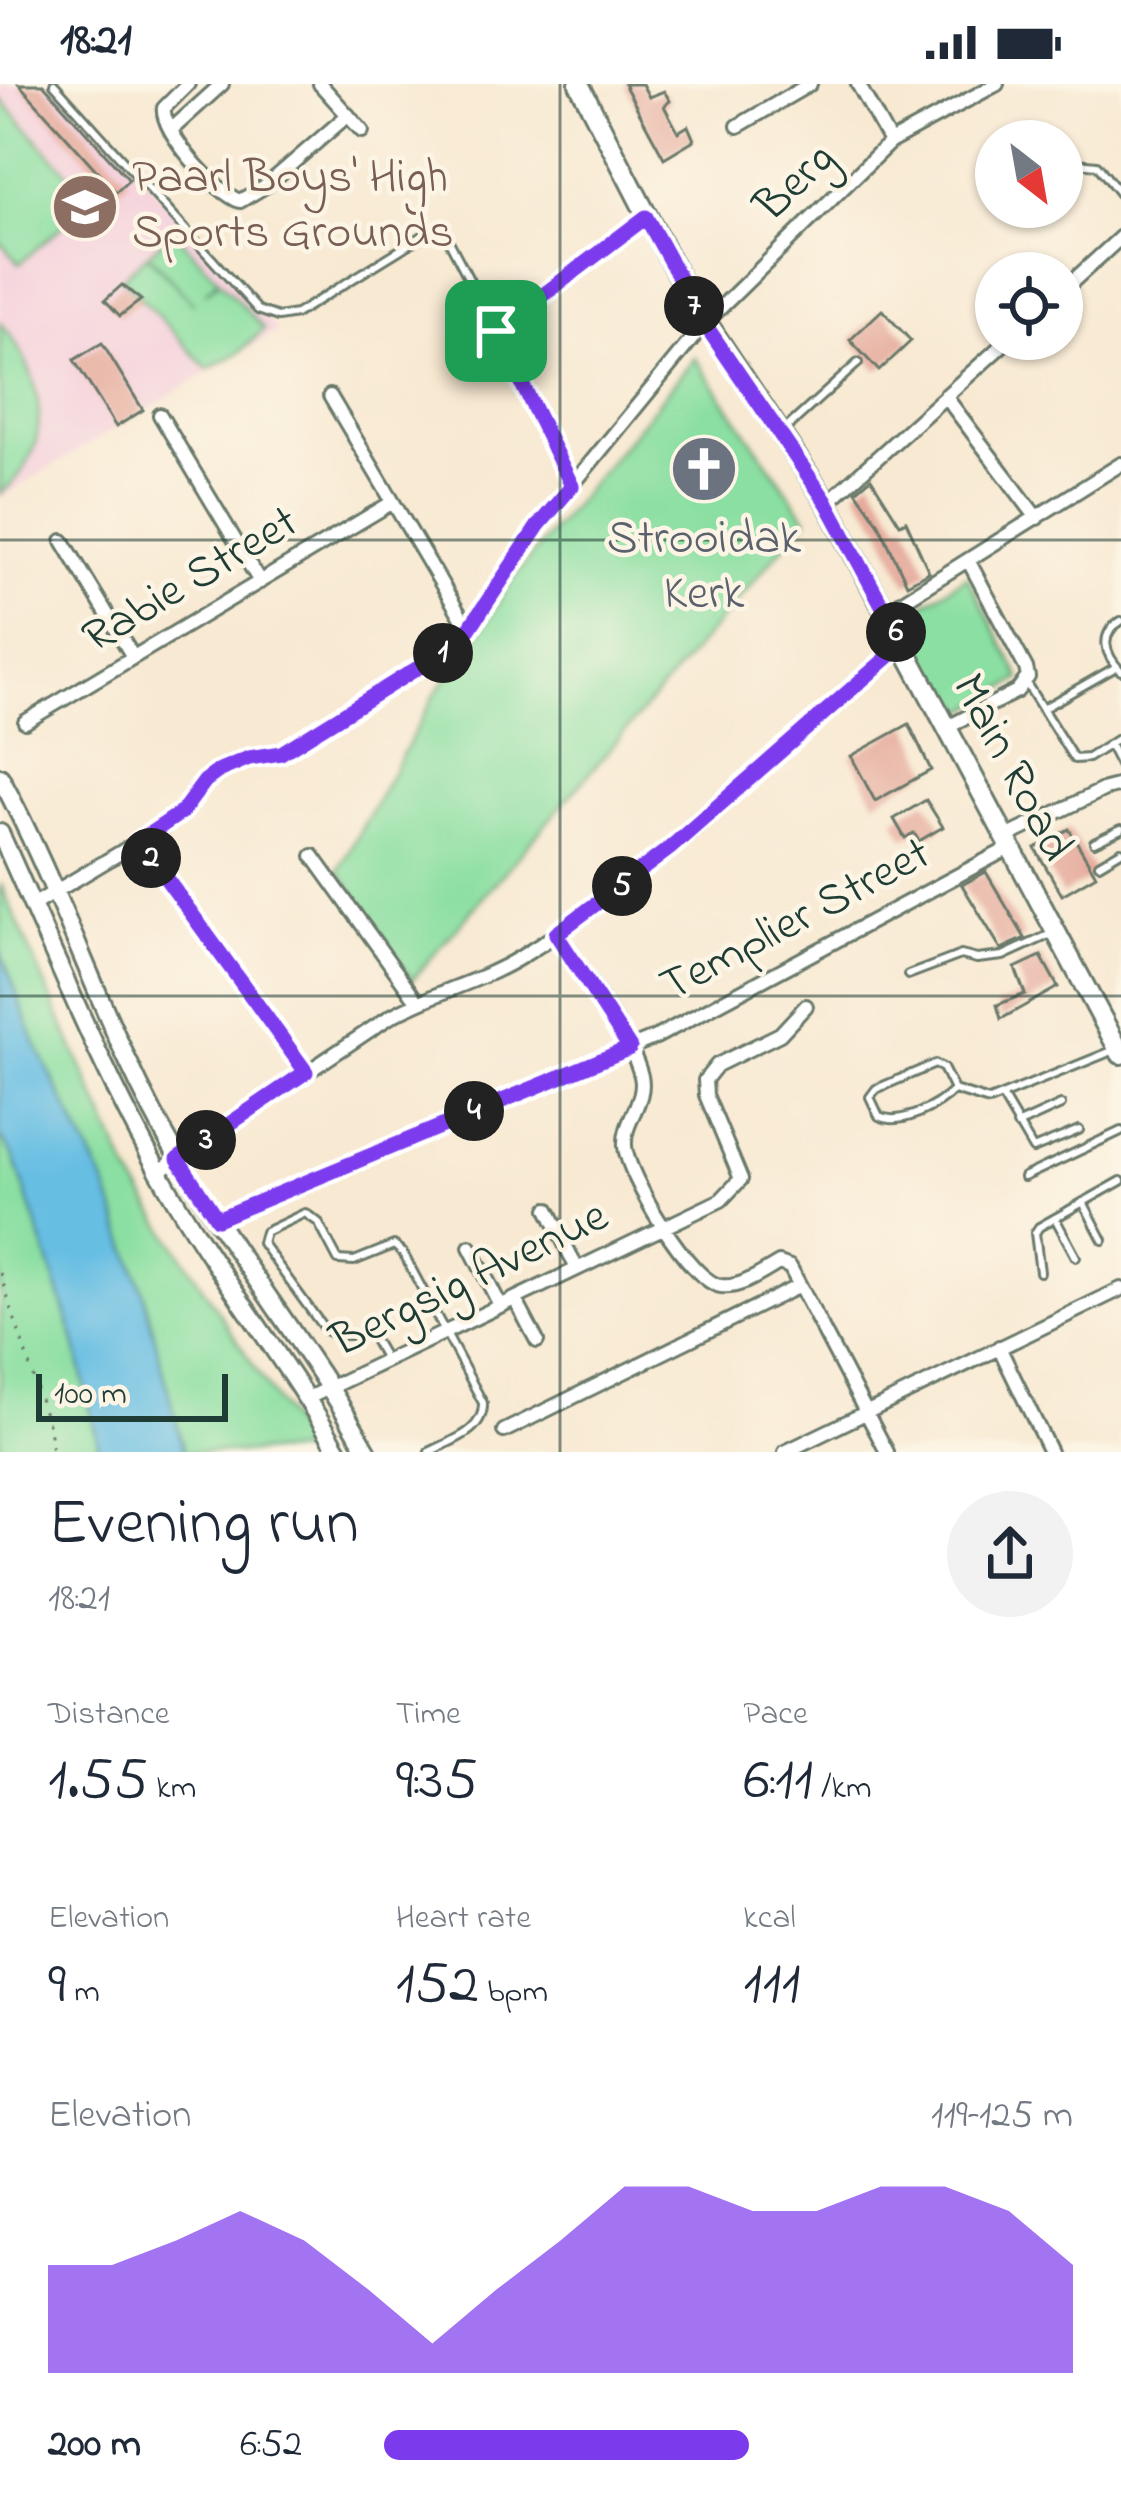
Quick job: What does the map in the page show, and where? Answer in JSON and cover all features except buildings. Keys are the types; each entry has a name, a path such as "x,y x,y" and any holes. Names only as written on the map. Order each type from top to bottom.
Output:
{"main road":[{"name":"Main Road","path":"579,84 704,323 827,503 1120,1051"}],"street":[{"path":"188,84 162,112 170,130 224,193 240,201 267,185 348,115"},
{"path":"170,130 222,84"},
{"path":"738,126 810,84"},
{"name":"Berg","path":"33,904 182,812 205,781 220,770 249,758 281,753 429,664 469,629 538,526 704,323 890,142 858,84"},
{"path":"890,142 997,84"},
{"path":"326,86 362,131"},
{"path":"572,486 496,331 646,217"},
{"path":"1083,272 1121,238"},
{"path":"827,503 985,360"},
{"path":"330,396 469,629"},
{"path":"945,396 1037,518"},
{"path":"160,415 260,582"},
{"path":"885,612 1121,464"},
{"name":"Rabie Street","path":"26,722 393,502"},
{"path":"63,541 133,658"},
{"path":"946,728 1026,683 1026,668 968,560"},
{"path":"158,1172 417,1001 483,977 556,934 670,848 903,644"},
{"path":"0,777 178,1159 331,1386 368,1452"},
{"name":"Templier Street","path":"217,1219 689,1021 1105,789 1121,785"},
{"path":"0,833 158,1172 339,1452"},
{"path":"139,841 306,1072"},
{"path":"313,856 417,1001"},
{"path":"556,934 630,1048 642,1080 625,1147 662,1228 708,1282 737,1285 779,1263 790,1267 887,1452"},
{"name":"Bergsig Avenue","path":"308,1398 721,1200 741,1179 706,1095 709,1074 730,1058 781,1034 806,1006"},
{"path":"548,1209 577,1269"},
{"path":"470,1247 500,1305"},
{"path":"504,1431 800,1286"},
{"path":"785,1452 1121,1288"},
{"path":"514,1299 537,1341"},
{"path":"999,1347 1050,1452"}],"lane":[{"path":"54,84 258,310 278,317 296,314 424,235 437,233 449,241 496,331"},
{"path":"1083,164 1097,165 1121,195"},
{"path":"780,434 858,363"},
{"path":"1042,710 1119,669 1105,637 1108,628 1121,620"},
{"path":"1026,683 1074,759 1088,758 1121,736"},
{"path":"1110,746 1121,767"},
{"path":"1094,842 1121,829"},
{"path":"1099,864 1121,851"},
{"path":"908,975 961,955 977,959 1003,956 1054,933"},
{"path":"954,1090 935,1105 897,1120 879,1116 870,1097 876,1089 935,1064 943,1068 954,1090 982,1101 1003,1098 1120,1051"},
{"path":"1003,1098 1033,1149 1079,1130"},
{"path":"1017,1125 1060,1105"},
{"path":"1024,1177 1121,1131"},
{"path":"1040,1272 1034,1233 1121,1181"},
{"path":"1083,1202 1103,1240"},
{"path":"386,1360 371,1335 336,1335 325,1330 262,1243 265,1232 305,1213 318,1222 338,1260 354,1262 394,1245 404,1253 482,1403 483,1414 474,1429 429,1452"},
{"path":"1055,1218 1076,1258"}],"path":[{"path":"0,1273 50,1427 52,1452"}],"shaded area":[{"name":"Paarl Boys' High Sports Grounds","path":"0,84 64,84 277,331 0,498"}],"green space":[{"path":"0,98 92,200 19,264 0,242"},
{"path":"173,231 218,279 205,293 219,281 264,329 240,352 208,369 122,278 147,255 194,304 148,254"},
{"path":"0,322 27,364 39,410 31,455 0,494"},
{"path":"695,358 807,519 412,980 339,870 437,691 475,641 513,578"},
{"path":"967,576 1021,679 954,718 900,620"},
{"path":"0,883 129,1173 309,1452 184,1452 143,1292 106,1186 36,1045 0,950"},
{"path":"0,1136 14,1157 74,1338 100,1452 0,1452"}],"water":[{"path":"0,950 36,1045 106,1186 143,1292 184,1452 100,1452 74,1338 14,1157 0,1136"}],"place":[{"name":"Paarl Boys' High Sports Grounds","path":"85,207"},
{"name":"Strooidak Kerk","path":"704,469"}],"route":[{"path":"646,217 704,323 827,503 903,644 670,848 556,934 630,1048 217,1219 178,1159 306,1072 139,841 182,812 205,781 220,770 249,758 281,753 453,646 572,486 496,331 646,217"}]}
